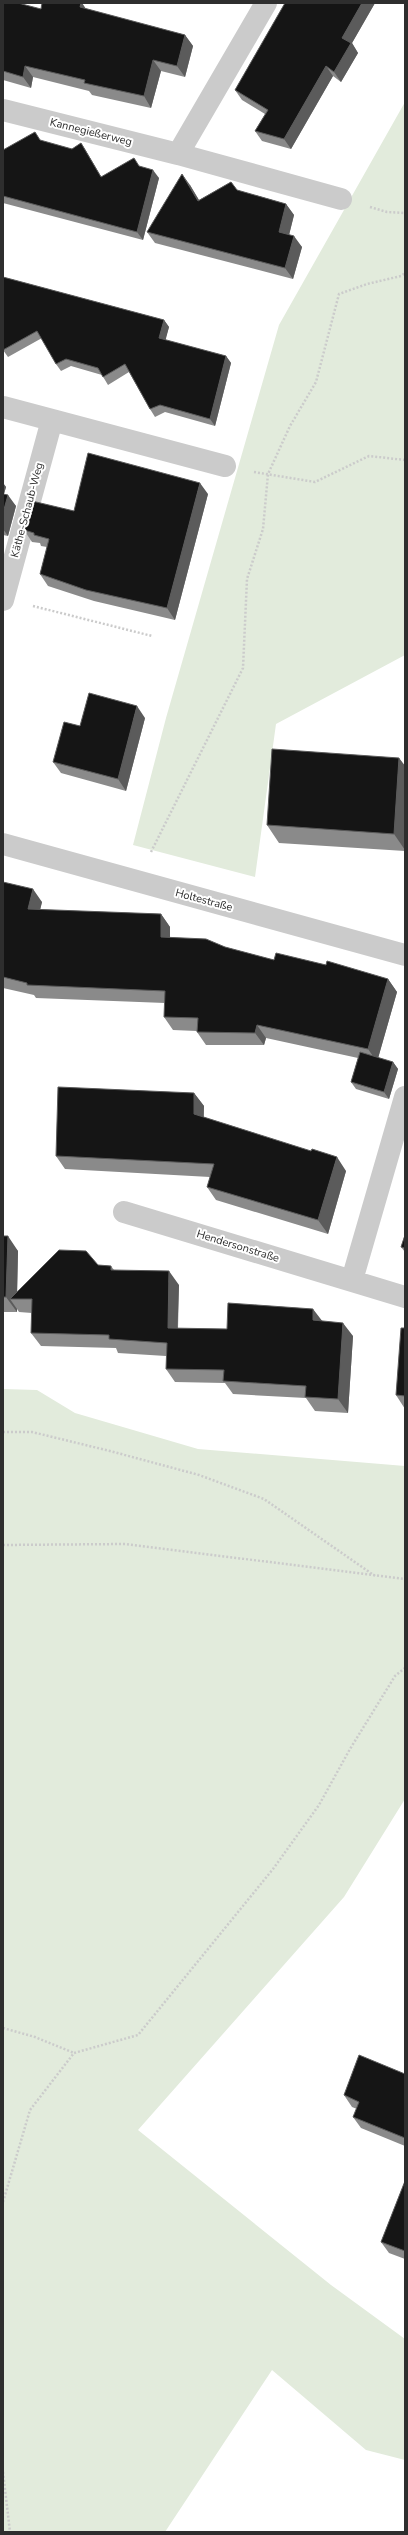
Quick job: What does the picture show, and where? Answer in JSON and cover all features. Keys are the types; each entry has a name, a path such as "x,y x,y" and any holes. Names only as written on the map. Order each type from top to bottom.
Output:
{"street":[{"path":"178,154 266,3"},
{"name":"Kannegießerweg","path":"3,110 178,154 341,199"},
{"path":"3,407 225,466"},
{"name":"Käthe-Schaub-Weg","path":"3,600 52,420"},
{"name":"Holtestraße","path":"3,844 405,955"},
{"path":"352,1280 405,1097"},
{"name":"Hendersonstraße","path":"124,1212 405,1297"}],"path":[{"path":"341,199 387,212 405,213"},
{"path":"136,881 243,668 246,579 263,529 268,474 290,426 316,382 339,294 367,284 401,276 405,273"},
{"path":"225,466 315,482 369,456 405,460"},
{"path":"3,600 152,636"},
{"path":"3,1432 32,1432 110,1451 199,1475 264,1499 375,1576"},
{"path":"3,1545 125,1544 405,1579"},
{"path":"3,2028 35,2037 74,2052 138,2035 274,1869 319,1805 350,1749 395,1676 405,1668"},
{"path":"3,2202 30,2110 74,2052"},
{"path":"3,2472 10,2532"}],"green space":[{"path":"405,102 405,655 276,724 255,877 133,845 166,718 279,325"},
{"path":"3,1389 37,1390 75,1413 198,1449 405,1466 405,1799 344,1897 138,2130 331,2285 405,2339 405,2460 366,2450 272,2370 165,2532 3,2532"}],"building":[{"path":"3,3 18,3 41,9 42,3 81,3 80,7 185,35 177,66 153,60 144,96 84,83 85,80 25,66 23,77 3,71"},
{"path":"285,3 362,3 342,38 351,43 334,72 326,66 284,139 255,131 268,110 235,90"},
{"path":"35,132 40,140 72,149 81,143 101,177 134,158 139,166 153,170 137,232 3,196 3,150"},
{"path":"182,174 198,201 231,182 237,190 286,204 279,232 294,236 285,268 147,232"},
{"path":"3,277 164,320 159,338 226,356 210,419 160,405 150,409 125,364 103,377 98,368 66,359 56,364 37,331 3,350"},
{"path":"88,453 200,483 167,608 86,590 40,574 49,539 34,535 34,533 24,530 32,501 74,511"},
{"path":"3,494 8,495 3,513"},
{"path":"89,693 137,706 118,779 53,762 64,722 80,726"},
{"path":"272,749 399,758 394,834 267,825"},
{"path":"3,882 33,889 28,909 161,914 161,937 206,939 225,947 274,960 276,953 326,965 327,961 388,979 368,1049 257,1025 255,1033 197,1032 198,1018 164,1017 165,991 27,985 27,983 3,977"},
{"path":"360,1052 393,1062 384,1092 351,1082"},
{"path":"58,1087 194,1093 194,1114 311,1151 312,1149 337,1157 318,1220 207,1187 214,1164 56,1156"},
{"path":"405,1235 405,1248 401,1247"},
{"path":"3,1236 8,1236 6,1297 3,1297"},
{"path":"59,1250 86,1251 98,1265 111,1266 111,1270 169,1271 168,1328 227,1329 228,1303 313,1309 313,1320 343,1323 338,1399 305,1397 306,1386 223,1381 224,1370 166,1369 167,1343 109,1339 109,1335 31,1333 32,1299 10,1299"},
{"path":"401,1328 405,1328 405,1396 396,1395"},
{"path":"359,2055 405,2074 405,2138 353,2117 359,2102 344,2095"},
{"path":"405,2181 405,2251 381,2242"}]}
